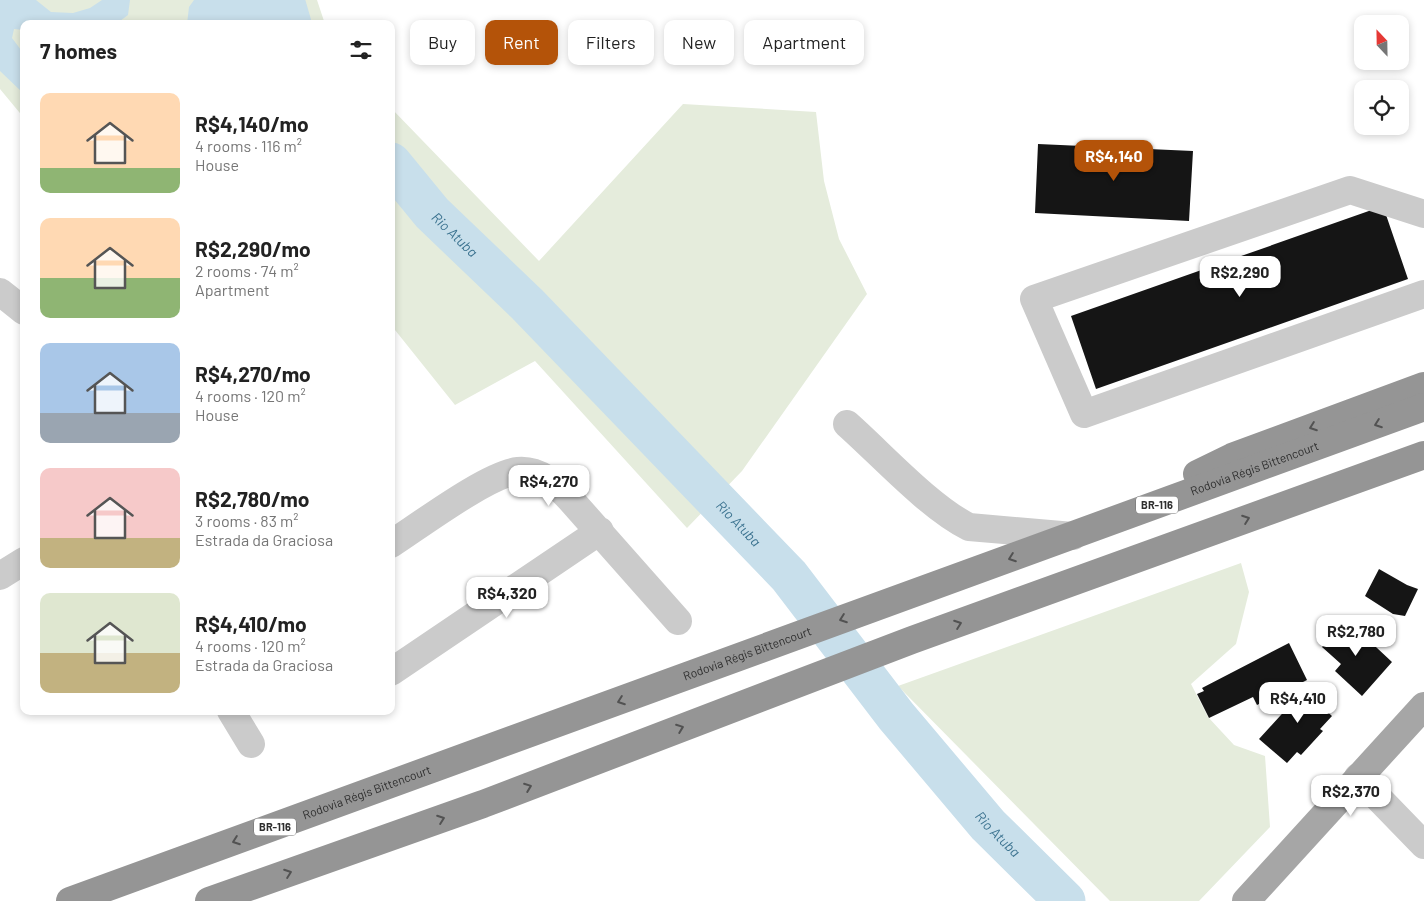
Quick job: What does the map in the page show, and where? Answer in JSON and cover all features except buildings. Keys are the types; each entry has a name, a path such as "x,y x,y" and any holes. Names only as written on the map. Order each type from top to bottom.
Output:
{"highway":[{"path":"1072,536 1232,457 1424,386"},
{"name":"Rodovia Régis Bittencourt","path":"70,901 1424,408"},
{"path":"209,901 483,804 912,640 1424,455"},
{"path":"1085,578 1254,537 1424,474"}],"main road":[{"path":"1246,901 1424,706"}],"street":[{"path":"1424,214 1350,190 1034,299 1084,414 1424,294"},
{"path":"0,292 20,308"},
{"path":"847,424 954,520 969,527 1072,536"},
{"path":"395,541 476,489 500,476 518,471 538,475 555,483 600,531 678,621"},
{"path":"395,669 600,531"},
{"path":"0,576 20,564"},
{"path":"233,715 251,744"},
{"path":"1358,777 1424,845"}],"green space":[{"path":"0,0 317,0 324,20 20,20 20,113 0,89"},
{"path":"683,104 816,112 824,181 839,239 867,294 742,471 687,528 535,361 455,405 395,330 395,112 539,261"},
{"path":"1241,563 1249,592 1236,644 1191,684 1208,717 1234,745 1265,756 1270,827 1199,901 1110,901 898,686"}],"water":[{"path":"0,0 36,0 51,12 73,13 90,8 102,0 130,0 128,15 121,20 20,20 20,30 14,29 12,38 20,49 20,90 0,71"},
{"path":"194,0 273,0 279,20 187,20 189,7"}],"waterway":[{"name":"Rio Atuba","path":"284,0 290,20"},
{"name":"Rio Atuba","path":"395,168 432,213 527,304 789,576 896,716 988,825 1065,901"}]}
